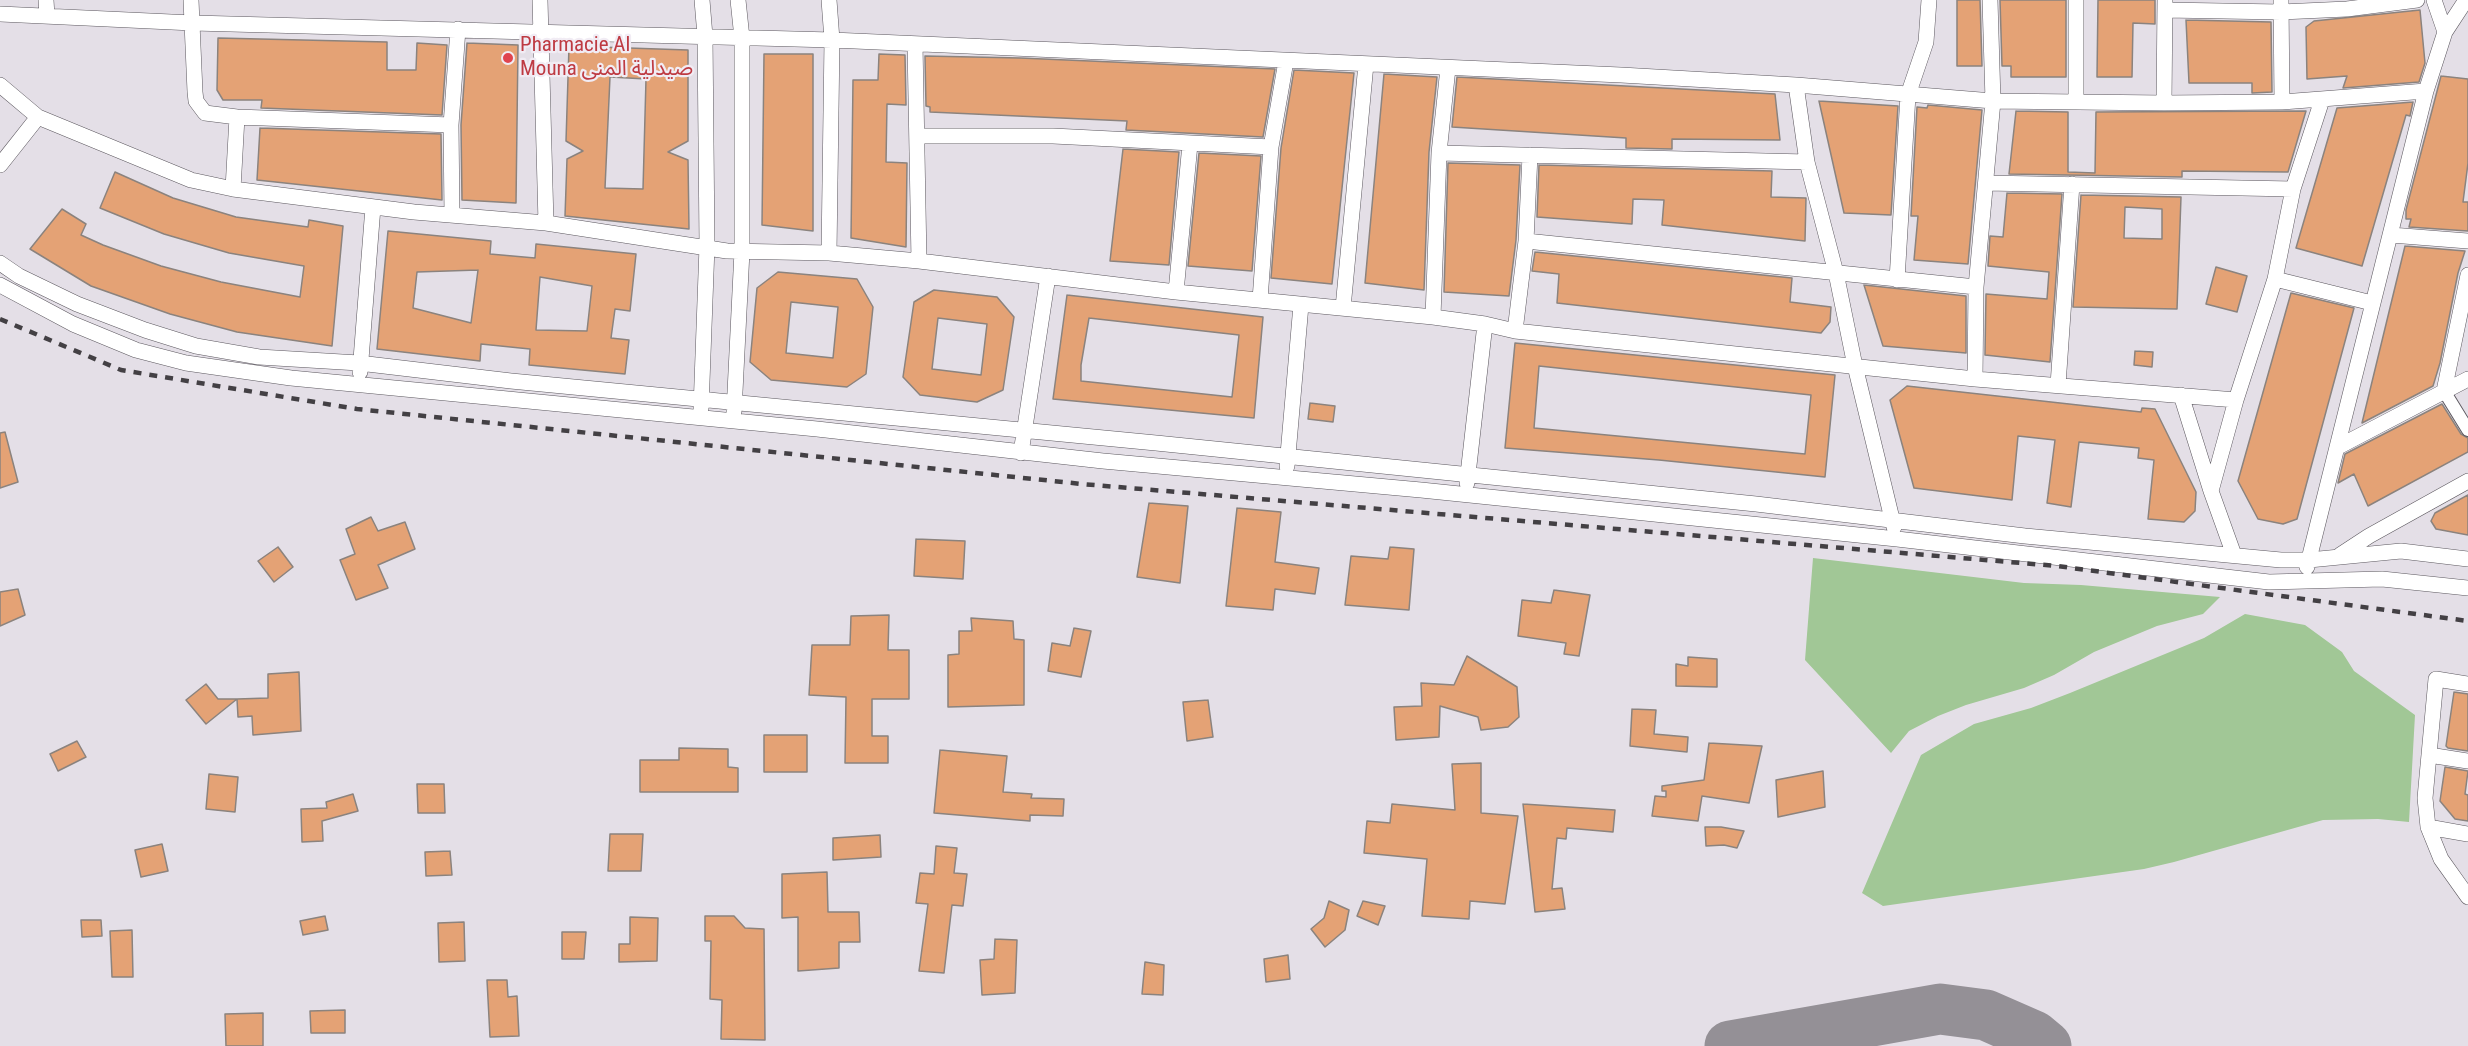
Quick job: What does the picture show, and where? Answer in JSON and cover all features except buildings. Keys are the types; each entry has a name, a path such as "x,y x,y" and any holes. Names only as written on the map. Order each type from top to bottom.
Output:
{"street":[{"path":"46,0 47,16"},
{"path":"191,0 196,101 205,113 237,117 451,125"},
{"path":"540,0 543,32 546,223"},
{"path":"701,418 707,246 705,36 702,0"},
{"path":"734,421 742,251 742,38 738,0"},
{"path":"829,0 832,40 829,253"},
{"path":"1897,280 1908,94 1926,42 1929,0"},
{"path":"1975,379 1976,287 1993,101 1990,0"},
{"path":"2076,0 2076,102"},
{"path":"2164,103 2165,5 2347,9 2417,0"},
{"path":"2434,0 2445,32"},
{"path":"2304,583 2426,91 2445,32 2466,0"},
{"path":"2281,6 2282,102"},
{"path":"0,14 193,23 832,40 1796,85 1993,101 2282,102 2426,91"},
{"path":"452,215 451,125 458,29"},
{"path":"915,44 919,261"},
{"path":"1260,300 1271,147 1286,61"},
{"path":"1343,308 1366,64"},
{"path":"1433,318 1439,153 1448,68"},
{"path":"0,85 38,117 191,180 233,189 373,207 546,223 742,251 829,253 919,261 1176,292 1485,324 1515,331 1975,379 2236,400"},
{"path":"1796,85 1807,162 1836,273 1855,366 1897,539"},
{"path":"2211,491 2236,400 2275,279 2293,189 2322,100"},
{"path":"0,165 38,117"},
{"path":"233,189 237,117"},
{"path":"917,136 1053,136 1271,147"},
{"path":"1176,292 1190,144"},
{"path":"1439,153 1807,162"},
{"path":"1515,331 1526,241 1530,155"},
{"path":"1986,183 2293,189"},
{"path":"2058,385 2072,184"},
{"path":"361,384 359,363 373,207"},
{"path":"2391,235 2468,242"},
{"path":"1526,241 1976,287"},
{"path":"0,263 19,276 77,304 196,346 259,357 359,363 734,404 1468,475 2025,536 2309,560 2401,551 2468,559"},
{"path":"2468,275 2444,391 2468,430"},
{"path":"1021,453 1048,276"},
{"path":"2275,279 2372,303"},
{"path":"0,285 73,324 136,350 224,369 291,378 734,421 1021,453 1897,539 2240,579 2304,583 2341,579 2382,579 2468,588"},
{"path":"1286,478 1300,305"},
{"path":"1466,495 1485,324"},
{"path":"2338,447 2468,379"},
{"path":"2181,395 2234,555"},
{"path":"2337,556 2378,530 2468,481"},
{"path":"2468,684 2436,678 2425,798 2428,827 2441,859 2468,897"},
{"path":"2429,755 2468,761"},
{"path":"2428,827 2468,834"}],"green space":[{"path":"1813,558 2024,583 2081,585 2220,597 2203,614 2157,626 2094,652 2054,675 2024,688 1938,716 1909,731 1891,753 1805,660"},
{"path":"2245,614 2305,625 2342,652 2354,671 2415,715 2409,822 2378,819 2323,820 2144,869 1883,906 1862,893 1921,755 1974,724 2031,708 2070,693 2204,638"}],"taxiway":[{"path":"1730,1046 1940,1009 1986,1015 2034,1036 2046,1046"}],"railway":[{"path":"0,319 121,370 357,409 1082,484 2057,566 2468,621"}],"place":[{"name":"Pharmacie Al Mouna صيدلية المنى","path":"508,58"}]}
